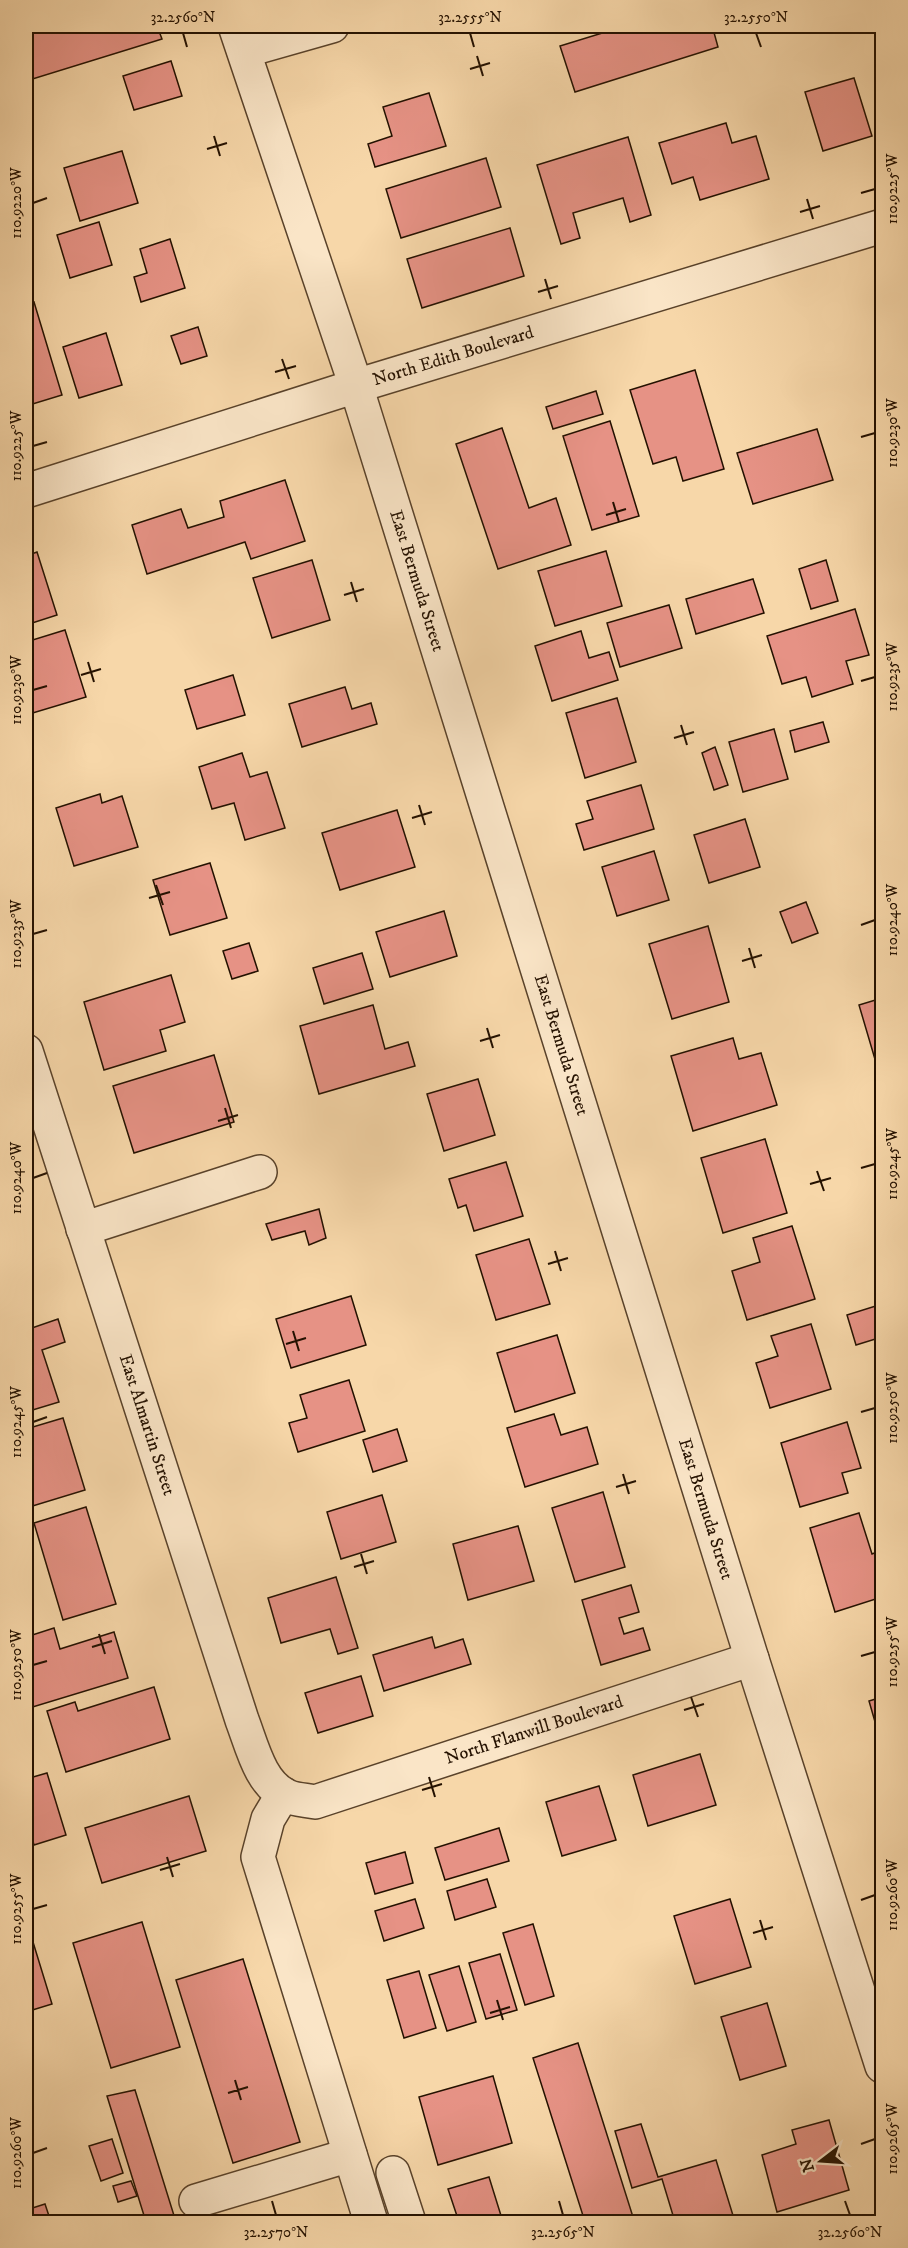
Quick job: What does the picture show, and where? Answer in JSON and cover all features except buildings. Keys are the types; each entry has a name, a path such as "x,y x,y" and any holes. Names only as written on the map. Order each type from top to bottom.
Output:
{"street":[{"path":"240,38 332,26"},
{"name":"East Bermuda Street","path":"240,38 356,386 752,1659 882,2066"},
{"name":"North Edith Boulevard","path":"26,491 356,386 882,226"},
{"name":"East Almartin Street","path":"26,1051 242,1720 277,1802"},
{"path":"83,1229 260,1172"},
{"name":"North Flanwill Boulevard","path":"277,1802 290,1798 315,1802 333,1797 752,1659"},
{"path":"277,1802 258,1857 371,2223"},
{"path":"196,2201 350,2155"},
{"path":"393,2173 410,2223"}]}
